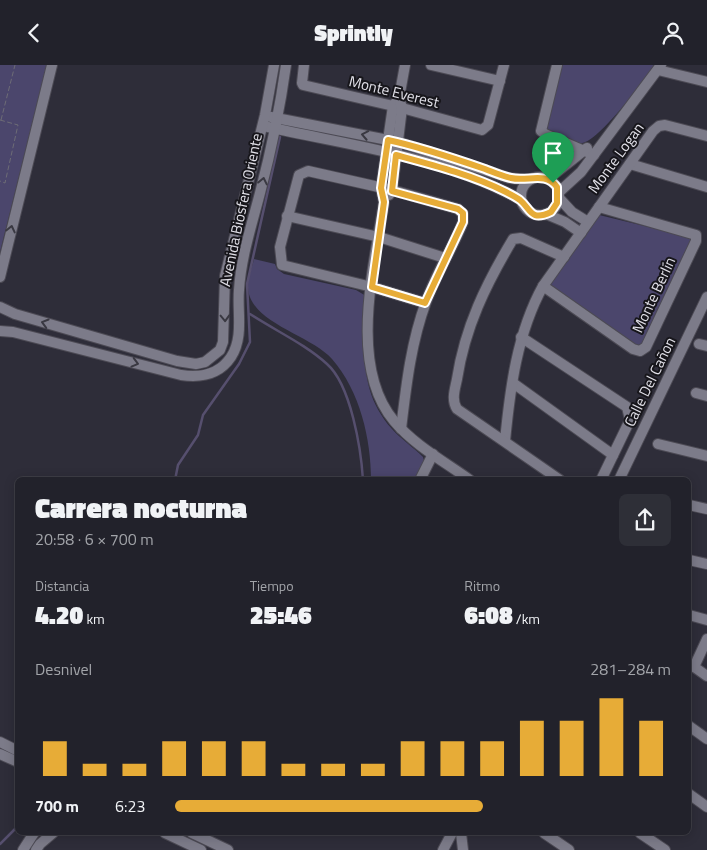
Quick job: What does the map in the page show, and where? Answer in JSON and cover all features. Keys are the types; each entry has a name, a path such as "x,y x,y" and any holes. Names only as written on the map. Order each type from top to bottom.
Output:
{"street":[{"path":"0,277 52,65"},
{"name":"Avenida Biosfera Oriente","path":"0,307 15,314 177,361 196,364 212,357 220,350 224,336 225,275 263,121 274,65"},
{"name":"Avenida Biosfera Oriente","path":"0,331 13,332 181,375 201,377 225,365 236,347 240,278 286,65"},
{"name":"Monte Everest","path":"304,65 303,85 398,104 482,130 488,125 500,81"},
{"path":"405,65 391,154 381,188 384,202 372,287 368,338 369,366 383,405 402,429 432,454 466,477"},
{"path":"431,65 500,81 504,65"},
{"path":"556,65 541,131 594,155"},
{"path":"546,214 555,208 559,196 581,172 659,67 707,82"},
{"path":"263,121 393,141 508,177 529,180 539,177 548,179 553,183 559,196 572,212 588,222"},
{"path":"275,123 448,170 506,192 521,201 530,213 546,214 565,222 581,233"},
{"name":"Monte Logan","path":"505,441 521,337 534,301 543,286 659,126 665,125 707,136"},
{"path":"548,179 584,150 606,138"},
{"path":"384,202 392,191 391,154"},
{"path":"630,164 707,187"},
{"path":"402,429 410,361 425,303 445,258 462,227 463,216 458,209 381,188 308,171 301,173 298,177 287,216 279,253 282,265 372,287 425,303"},
{"path":"521,201 522,189 529,180"},
{"name":"Monte Berlín","path":"543,286 633,349 640,351 646,347 696,241 696,235 599,207"},
{"path":"287,216 379,237 445,258"},
{"path":"556,477 457,409 454,404 466,337 479,301 513,239 521,238 564,257"},
{"name":"Calle Del Cañon","path":"620,477 707,297"},
{"path":"521,337 627,407 630,413 630,420 603,477"},
{"path":"513,383 614,455"},
{"path":"696,393 707,396"},
{"path":"658,444 707,456"},
{"path":"421,477 432,454"},
{"path":"691,505 707,509"},
{"path":"691,560 707,564"},
{"path":"691,616 707,620"},
{"path":"707,639 691,665 707,676"},
{"path":"691,727 707,739"},
{"path":"0,743 15,750"},
{"path":"0,754 15,761"},
{"path":"691,795 707,807"},
{"path":"23,850 33,835"},
{"path":"36,850 40,844 51,835"},
{"path":"169,835 201,850"},
{"path":"196,835 228,850"},
{"path":"443,850 451,835"},
{"path":"461,835 463,850"},
{"path":"547,835 569,850"},
{"path":"643,835 665,850"}],"path":[{"path":"0,181 4,183 18,125 0,121 15,65"}],"shaded area":[{"path":"0,65 47,65 0,252"},
{"path":"560,65 654,65 631,96 599,133 589,140 578,143 548,134 544,127"},
{"path":"599,215 690,237 692,243 643,345 636,346 551,288 551,284"},
{"path":"254,259 275,264 277,269 284,274 356,290 366,296 365,349 368,382 372,398 392,429 423,457 424,461 417,477 371,477 369,448 362,416 357,401 342,372 322,350 270,320 259,310 251,300 248,288"}],"waterway":[{"path":"176,477 178,465 198,435 203,415 239,364 250,342 247,284 280,137"},
{"path":"250,314 309,350 327,364 335,374 342,387 353,418 363,477"},
{"path":"0,844 15,829"}],"route":[{"path":"388,140 508,177 529,180 544,177 553,183 557,187 559,198 555,208 546,214 536,215 526,210 521,201 506,192 448,170 396,155 392,191 458,209 463,213 464,219 462,227 425,303 372,287 384,202 381,188 388,140"}]}
